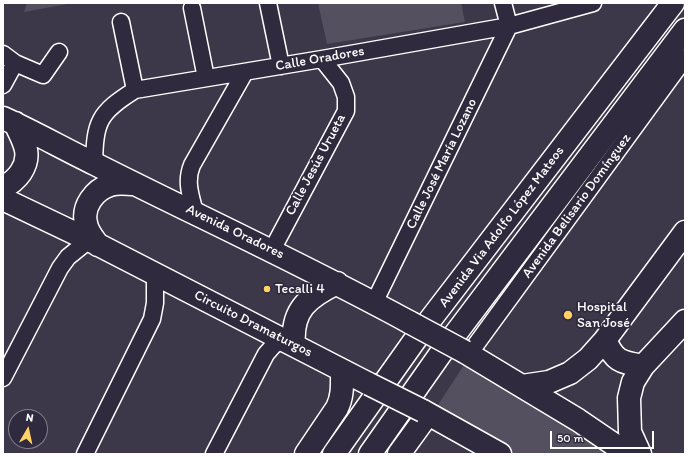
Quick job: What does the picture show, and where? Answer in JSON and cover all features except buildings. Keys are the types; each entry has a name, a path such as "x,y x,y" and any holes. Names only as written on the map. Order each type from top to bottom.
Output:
{"main road":[{"name":"Avenida Via Adolfo López Mateos","path":"334,454 418,337 673,3"},
{"name":"Avenida Via Adolfo López Mateos","path":"370,454 441,352 685,30"},
{"name":"Avenida Oradores","path":"9,120 94,164 195,212 337,283 467,353 578,420 628,454"},
{"path":"3,187 9,185 17,178 23,169 26,150 22,138 9,120"},
{"path":"93,242 85,222 85,211 89,202 95,194 103,188 118,183 136,184"},
{"name":"Circuito Dramaturgos","path":"3,199 93,242 342,371 426,412 477,447 500,454"},
{"path":"522,386 549,382 570,373 588,359 605,340 685,232"},
{"path":"288,342 296,318 304,305 320,291 337,283"},
{"path":"640,454 630,432 629,398 633,382 643,366 685,321"},
{"path":"605,340 612,354 618,360 628,364 643,366"},
{"path":"306,454 341,400 342,371"},
{"path":"399,454 426,412"}],"street":[{"path":"268,3 281,66"},
{"path":"503,3 509,26"},
{"name":"Calle Oradores","path":"94,164 95,140 98,124 108,110 119,100 135,90 509,26 575,5 593,3"},
{"path":"192,8 206,78"},
{"path":"121,22 135,90"},
{"name":"Calle José María Lozano","path":"374,303 509,26"},
{"path":"3,85 9,58 43,75 59,52"},
{"name":"Avenida Belisario Domínguez","path":"467,353 685,58"},
{"name":"Calle Jesús Urueta","path":"272,250 346,111 346,97 341,84 322,59"},
{"path":"195,212 189,190 189,172 245,72"},
{"path":"3,378 60,268 68,257 93,242"},
{"path":"85,454 152,319 155,303 155,274"},
{"path":"214,454 266,354 273,346 288,342"}],"shaded area":[{"path":"27,3 73,3 24,12"},
{"path":"318,3 461,3 465,22 327,44"},
{"path":"470,356 620,454 500,454 432,414"}],"place":[{"name":"Tecalli 4","path":"267,289"},
{"name":"Hospital San José","path":"568,315"}]}
